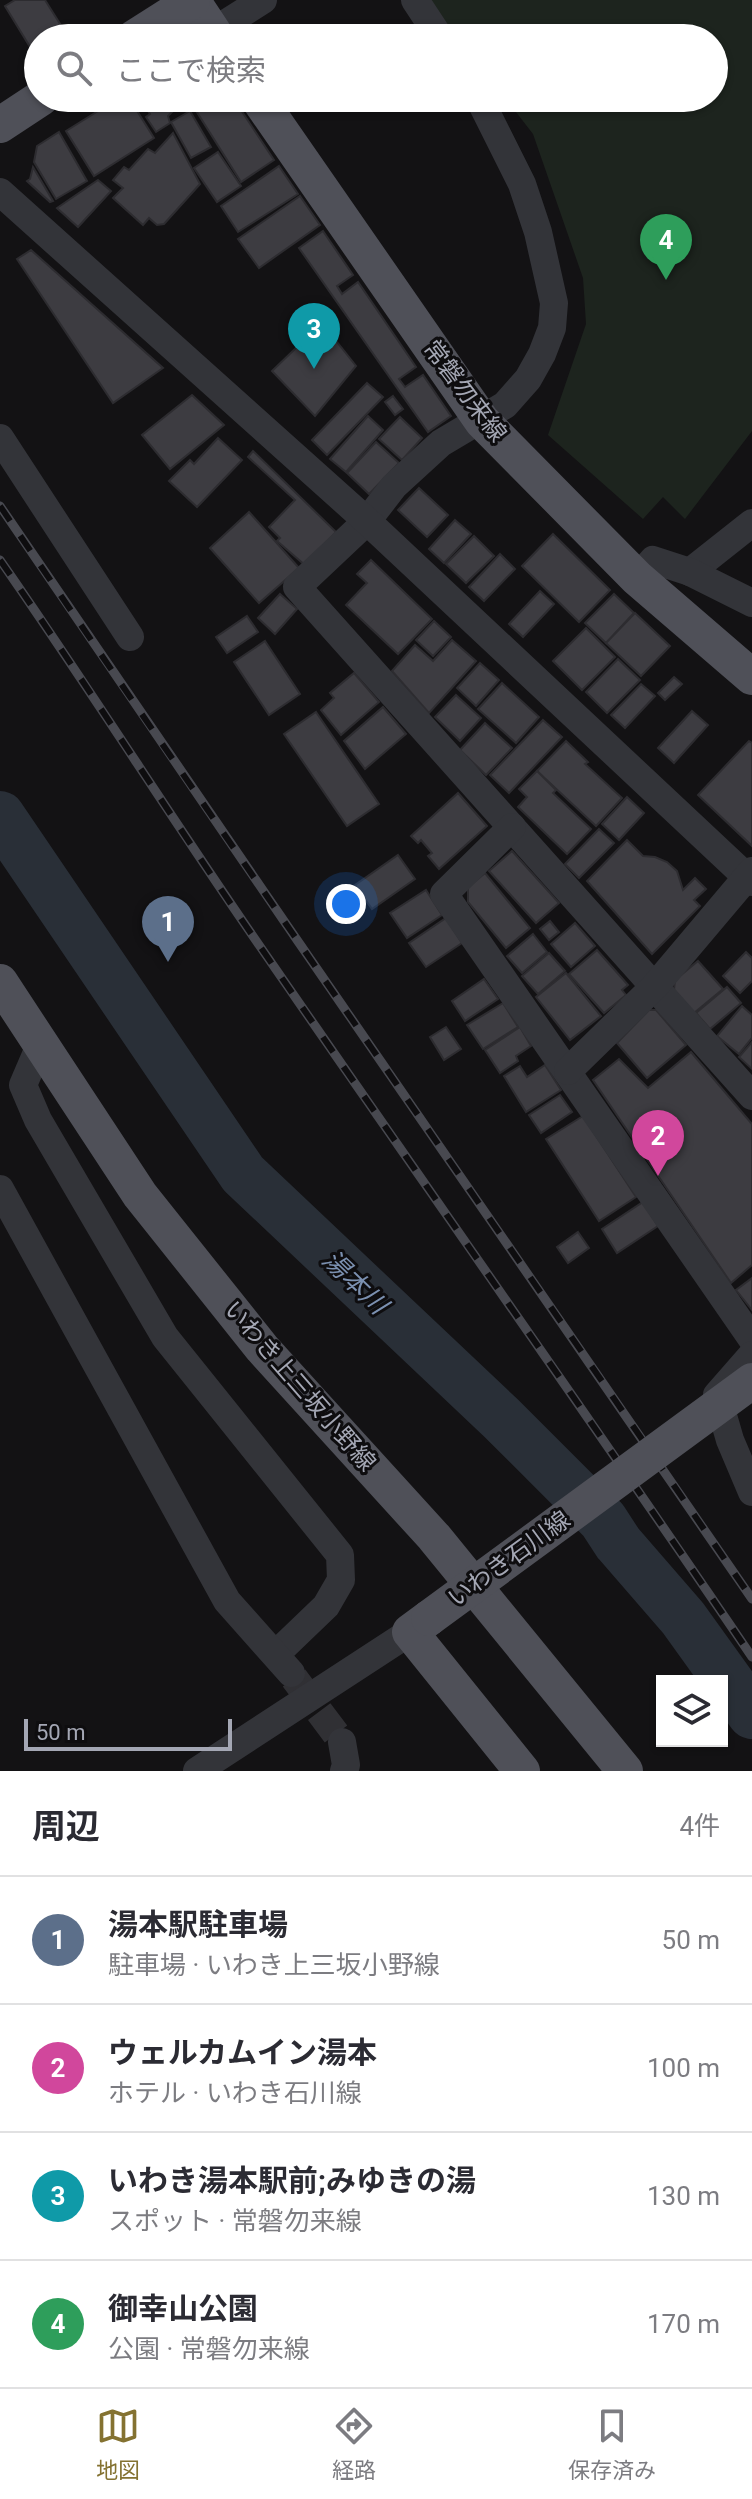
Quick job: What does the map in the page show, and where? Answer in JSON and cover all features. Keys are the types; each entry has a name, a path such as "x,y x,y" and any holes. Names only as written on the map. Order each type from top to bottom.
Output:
{"main road":[{"path":"155,24 192,0 207,24"},
{"path":"0,125 24,109"},
{"name":"常磐勿来線","path":"268,112 482,421 637,578 752,677"},
{"name":"いわき上三坂小野線","path":"0,982 140,1195 262,1348 434,1537 625,1771"},
{"name":"いわき石川線","path":"420,1625 752,1381"},
{"path":"420,1625 522,1771"}],"street":[{"path":"229,24 263,0"},
{"path":"415,0 431,24"},
{"path":"486,112 522,184 538,232 554,303 552,328 542,354 528,379 505,405 441,443 394,486 367,521 297,587 752,1096"},
{"path":"0,192 367,521 750,877 655,986 568,1071"},
{"path":"0,438 130,637"},
{"path":"690,572 752,523"},
{"path":"637,578 653,560 690,572 752,603"},
{"path":"512,827 444,894 752,1339"},
{"path":"0,1189 227,1601 283,1664 326,1606 341,1580 340,1555 174,1349 38,1120 23,1085 41,1043"},
{"path":"752,1355 717,1395 730,1440 752,1492"},
{"path":"197,1771 420,1625"},
{"path":"342,1742 346,1765 344,1771"}],"shaded area":[{"path":"427,0 752,0 752,431 685,519 663,497 643,519 548,435 586,324 583,278 533,134 516,112 728,112 728,24 447,24"}],"building":[{"path":"15,0 45,0 60,24 24,24 24,37 5,6"},
{"path":"97,112 138,112 154,138 94,176 66,131"},
{"path":"172,112 168,116 170,123 156,132 146,117"},
{"path":"191,112 211,147 191,158 171,122"},
{"path":"197,112 242,112 274,160 241,182"},
{"path":"59,132 87,181 56,199 34,162 37,146"},
{"path":"173,133 200,184 164,224 157,225 149,218 143,225 113,198 123,188 113,180 124,167 129,170 148,149 155,153"},
{"path":"218,152 241,186 217,202 194,168"},
{"path":"279,166 298,194 238,232 221,206"},
{"path":"33,167 53,201 50,202 27,181"},
{"path":"98,180 111,191 78,227 57,208"},
{"path":"300,196 320,225 259,268 238,239"},
{"path":"323,231 353,275 337,286 342,294 358,282 416,367 399,379 405,387 423,375 451,416 428,432 299,248"},
{"path":"31,250 163,368 113,403 17,259"},
{"path":"322,323 356,366 315,416 272,371"},
{"path":"367,383 383,397 327,455 312,440"},
{"path":"192,395 224,425 170,469 142,435"},
{"path":"393,396 403,409 395,415 385,402"},
{"path":"368,416 383,430 346,472 330,459"},
{"path":"400,417 422,438 402,460 379,439"},
{"path":"218,438 242,460 197,507 169,481 190,460 194,464"},
{"path":"376,442 399,463 369,494 347,473"},
{"path":"253,451 336,532 306,566 277,541 280,538 269,527 295,500 248,457"},
{"path":"419,488 448,515 427,537 398,510"},
{"path":"249,512 299,568 259,603 210,548"},
{"path":"455,520 471,534 444,563 429,549"},
{"path":"553,534 610,590 579,622 522,566"},
{"path":"474,536 494,556 466,583 446,564"},
{"path":"500,554 515,569 484,601 469,587"},
{"path":"371,560 432,619 398,654 346,605 367,583 357,574"},
{"path":"540,591 554,604 523,637 509,624"},
{"path":"280,594 297,609 275,634 258,618"},
{"path":"614,594 634,613 606,643 585,623"},
{"path":"635,613 670,646 641,676 606,643"},
{"path":"247,616 258,632 227,653 216,637"},
{"path":"434,621 451,637 433,656 416,640"},
{"path":"586,628 615,657 582,690 553,661"},
{"path":"452,640 476,661 429,713 392,671 415,645 433,661"},
{"path":"265,641 300,694 269,715 234,662"},
{"path":"618,659 640,680 607,713 586,692"},
{"path":"480,663 499,680 476,706 457,688"},
{"path":"354,673 379,702 341,735 321,710 334,698 330,693"},
{"path":"674,677 682,684 665,700 658,693"},
{"path":"502,683 539,717 516,743 478,709"},
{"path":"641,684 655,696 625,728 611,715"},
{"path":"456,695 481,718 460,741 435,717"},
{"path":"383,707 406,734 365,769 344,741"},
{"path":"692,711 708,725 674,763 658,748"},
{"path":"316,712 379,804 347,826 284,734"},
{"path":"543,720 562,737 509,793 490,775"},
{"path":"485,723 512,748 486,775 460,750"},
{"path":"566,741 588,762 585,764 622,798 596,826 537,771"},
{"path":"749,741 752,743 752,846 698,795"},
{"path":"537,771 556,790 553,793 591,829 567,854 518,807 527,797 519,789"},
{"path":"458,793 487,826 439,869 428,856 432,853 421,840 418,843 411,836"},
{"path":"627,797 644,813 619,840 602,824"},
{"path":"599,829 614,843 579,878 565,864"},
{"path":"627,840 643,856 667,862 677,871 683,890 695,878 706,889 694,900 700,906 652,954 587,881"},
{"path":"512,851 559,903 536,923 489,871"},
{"path":"398,855 415,879 372,909 355,885"},
{"path":"485,873 530,928 506,948 468,902 468,887"},
{"path":"426,890 442,915 407,938 390,913"},
{"path":"446,918 462,943 426,967 409,943"},
{"path":"550,921 559,932 549,940 540,929"},
{"path":"575,923 595,946 571,967 551,944"},
{"path":"533,934 547,952 522,973 507,956"},
{"path":"597,950 628,985 622,990 626,995 604,1013 569,974"},
{"path":"746,952 752,958 752,981 740,993 723,976"},
{"path":"549,953 565,971 538,994 522,976"},
{"path":"698,961 723,989 694,1013 674,990 675,980"},
{"path":"566,973 601,1016 570,1040 536,997"},
{"path":"484,979 498,999 465,1021 452,1001"},
{"path":"727,987 741,1003 710,1029 696,1013"},
{"path":"503,1003 518,1027 483,1049 467,1025"},
{"path":"742,1006 752,1015 752,1038 739,1054 717,1036"},
{"path":"649,1010 656,1010 686,1045 647,1078 617,1043"},
{"path":"446,1027 461,1049 444,1060 430,1037"},
{"path":"520,1027 531,1046 516,1056 518,1061 500,1073 485,1050"},
{"path":"752,1042 752,1069 739,1057"},
{"path":"691,1052 752,1124 752,1265 731,1283 593,1080 619,1059 648,1088"},
{"path":"545,1065 561,1090 526,1112 504,1076 520,1066 527,1077"},
{"path":"560,1095 572,1112 541,1133 529,1115"},
{"path":"583,1116 636,1197 599,1221 546,1139"},
{"path":"643,1202 658,1226 617,1253 602,1229"},
{"path":"578,1232 589,1248 568,1263 557,1247"},
{"path":"752,1278 752,1310 736,1290"}],"waterway":[{"name":"湯本川","path":"0,816 243,1174 501,1418 603,1520 618,1543 683,1618 752,1714"}],"tunnel":[{"path":"294,1678 342,1742"}],"railway":[{"path":"0,506 752,1599"},
{"path":"0,560 257,942 752,1657"}],"place":[{"name":"御幸山公園","path":"666,280"},
{"name":"いわき湯本駅前;みゆきの湯","path":"314,369"},
{"name":"湯本駅駐車場","path":"168,962"},
{"name":"ウェルカムイン湯本","path":"658,1176"}]}
